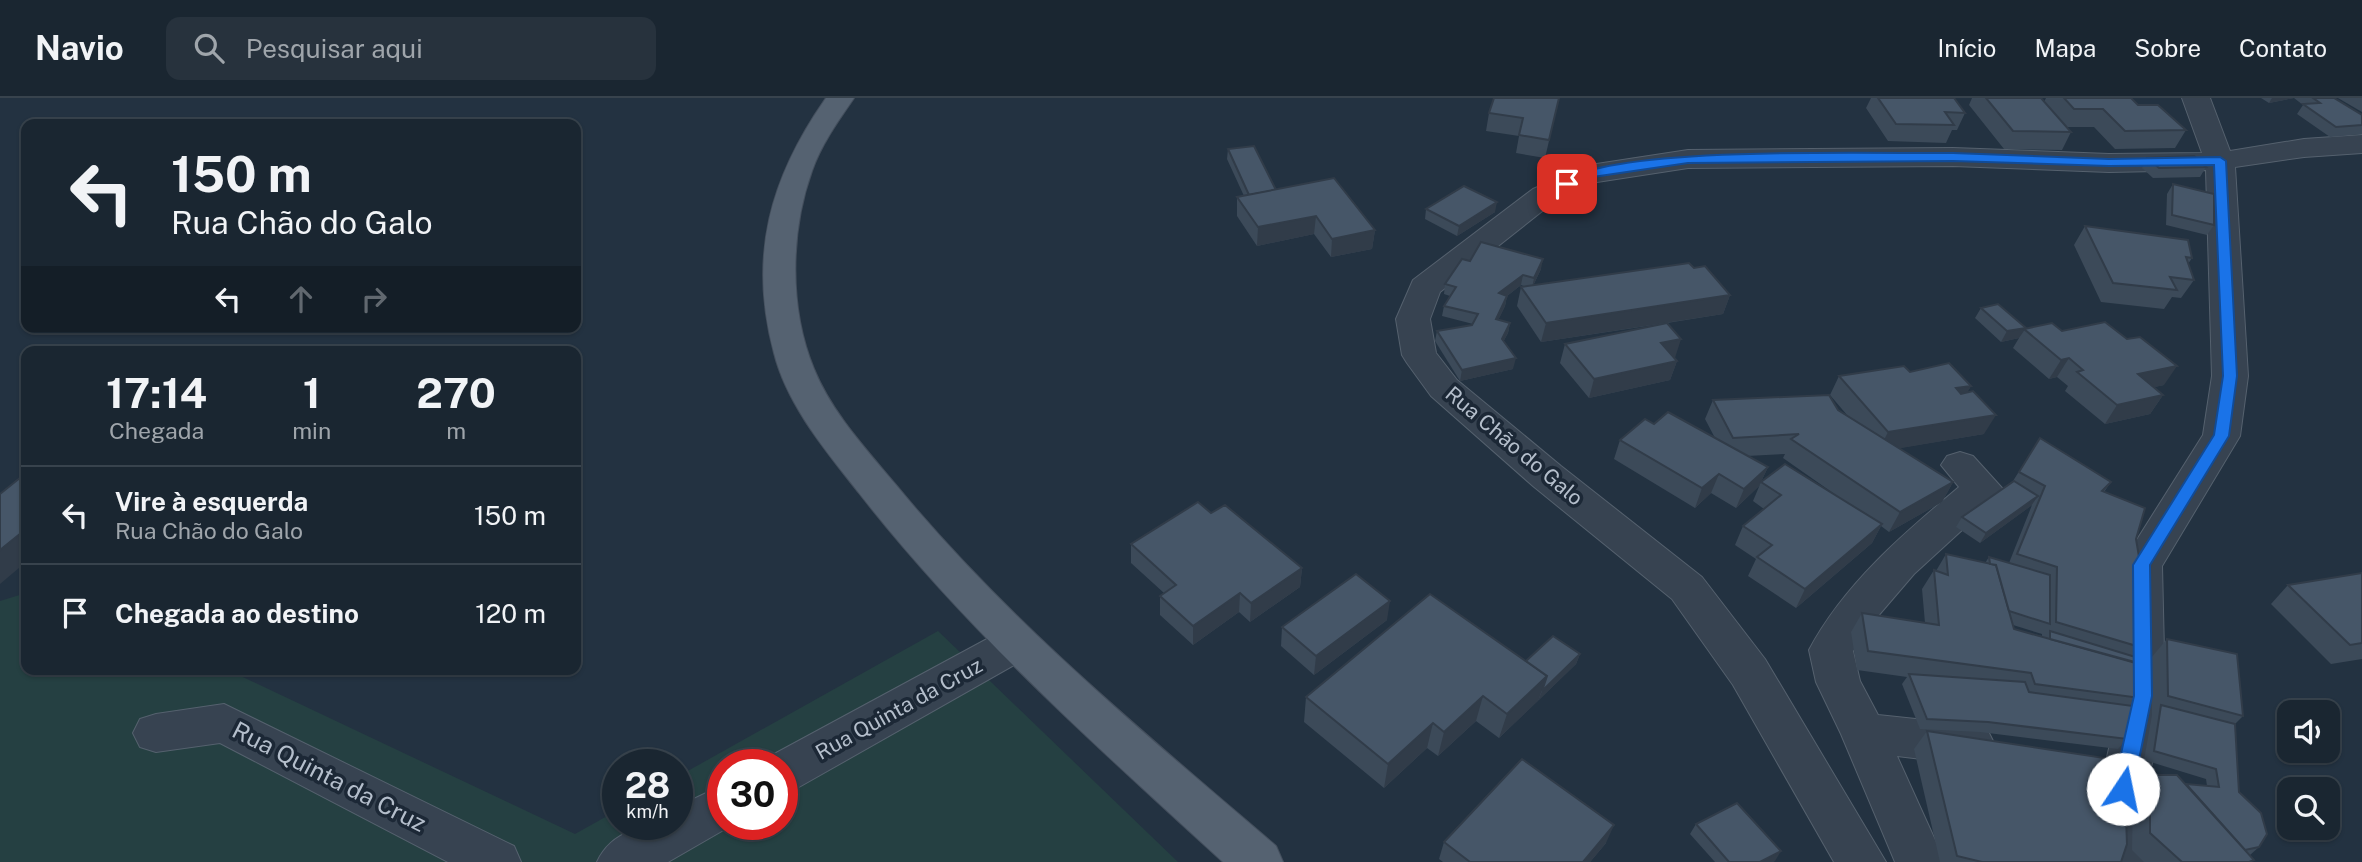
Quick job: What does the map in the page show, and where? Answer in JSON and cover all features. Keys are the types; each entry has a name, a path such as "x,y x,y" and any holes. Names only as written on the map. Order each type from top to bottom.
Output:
{"main road":[{"path":"839,98 807,148 787,199 779,282 791,354 824,421 901,522 1015,644 1258,862"}],"street":[{"path":"2119,862 2118,814 2107,761 2143,696 2141,565 2221,436 2230,376 2220,161 2196,98"},
{"name":"Rua Chão do Galo","path":"1861,862 1749,672 1687,588 1547,476 1444,388 1419,355 1413,319 1425,287 1544,195 1590,174 1688,159 1953,157 2109,163 2220,161 2304,148 2362,144"},
{"path":"1920,862 1864,733 1838,682 1830,650 1847,623 1907,553 1983,488 1960,466"},
{"name":"Rua Quinta da Cruz","path":"798,764 1015,644"},
{"name":"Rua Quinta da Cruz","path":"156,733 224,723 496,862"},
{"path":"1864,733 2017,751"},
{"path":"622,862 707,815"}],"green space":[{"path":"21,595 21,675 239,675 575,834 602,819 602,840 693,840 693,768 707,760 707,840 798,840 798,749 727,749 938,631 1178,862 0,862 0,601"}],"building":[{"path":"1494,98 1559,98 1549,140 1519,135 1523,118 1489,113"},
{"path":"1878,98 1954,98 1965,113 1945,112 1954,125 1896,124"},
{"path":"1986,98 2041,98 2071,132 2013,131"},
{"path":"2064,98 2131,98 2138,105 2158,105 2186,130 2125,131 2103,109 2074,109"},
{"path":"2313,98 2334,98 2362,115 2362,125 2336,127 2303,104 2320,103"},
{"path":"1254,146 1276,190 1249,195 1228,149"},
{"path":"2194,156 2206,167 2159,168 2148,158"},
{"path":"1334,178 1375,230 1332,239 1316,216 1258,227 1237,197"},
{"path":"2173,184 2214,194 2214,225 2172,215"},
{"path":"1464,186 1497,202 1459,226 1426,209"},
{"path":"2085,226 2188,240 2192,258 2186,257 2194,280 2170,277 2177,290 2113,283"},
{"path":"1481,242 1543,259 1534,278 1523,275 1499,293 1507,296 1496,319 1510,323 1502,339 1516,358 1462,370 1437,331 1472,325 1478,314 1444,306 1456,287 1445,284 1462,259 1470,261"},
{"path":"1689,263 1694,268 1705,266 1730,295 1546,323 1521,287"},
{"path":"1998,304 2026,328 2007,331 1981,308"},
{"path":"2105,322 2127,339 2140,337 2177,366 2138,374 2163,395 2117,405 2077,372 2083,370 2069,358 2061,360 2024,329 2052,323 2062,331"},
{"path":"1667,323 1681,339 1661,343 1677,361 1594,379 1565,344"},
{"path":"1949,363 1971,386 1956,388 1961,394 1973,391 1996,415 1888,432 1839,376 1904,366 1910,372"},
{"path":"1829,395 1838,410 1953,482 1900,512 1791,439 1799,434 1733,438 1713,400"},
{"path":"1668,412 1768,467 1744,489 1719,474 1702,488 1620,440 1645,419 1654,424"},
{"path":"2040,438 2111,482 2102,491 2145,508 2136,539 2145,592 2150,650 2056,622 2057,567 2017,554 2045,486 2019,472"},
{"path":"1785,464 1882,524 1805,589 1757,557 1772,545 1743,526 1781,495 1761,482"},
{"path":"21,477 21,533 0,550 0,494"},
{"path":"2014,481 2038,496 1986,533 1962,517"},
{"path":"1198,502 1211,513 1225,505 1302,568 1251,603 1240,593 1193,626 1160,596 1176,585 1131,544"},
{"path":"1946,554 1996,565 2014,629 2150,667 2140,698 2035,684 2031,673 1868,651 1862,613 1939,625 1934,570 1948,575"},
{"path":"1989,557 2050,575 2050,624 2009,611 1996,565 1990,564"},
{"path":"2362,573 2362,643 2350,645 2288,585"},
{"path":"1356,574 1390,601 1316,656 1282,627"},
{"path":"1430,594 1547,676 1507,714 1483,696 1444,732 1433,723 1388,764 1306,697"},
{"path":"2050,631 2142,659 2142,664 2050,639"},
{"path":"1553,636 1580,654 1542,691 1547,676 1526,661"},
{"path":"2167,639 2237,654 2243,716 2168,696"},
{"path":"1909,674 2025,682 2029,692 2133,706 2127,739 1988,722 1927,719"},
{"path":"2161,705 2235,724 2239,792 2261,813 2267,834 2259,847 2245,850 2186,784 2219,787 2216,769 2154,751"},
{"path":"1927,731 2124,761 2127,844 2121,862 1982,862 1957,856"},
{"path":"1522,759 1614,825 1583,862 1470,862 1444,842"},
{"path":"2150,775 2177,775 2254,860 2182,862 2150,833"},
{"path":"1737,803 1781,851 1760,862 1729,862 1696,824"}],"route":[{"path":"1567,184 1590,174 1688,159 1953,157 2109,163 2220,161 2230,376 2221,436 2141,565 2143,696 2123,789"}]}
